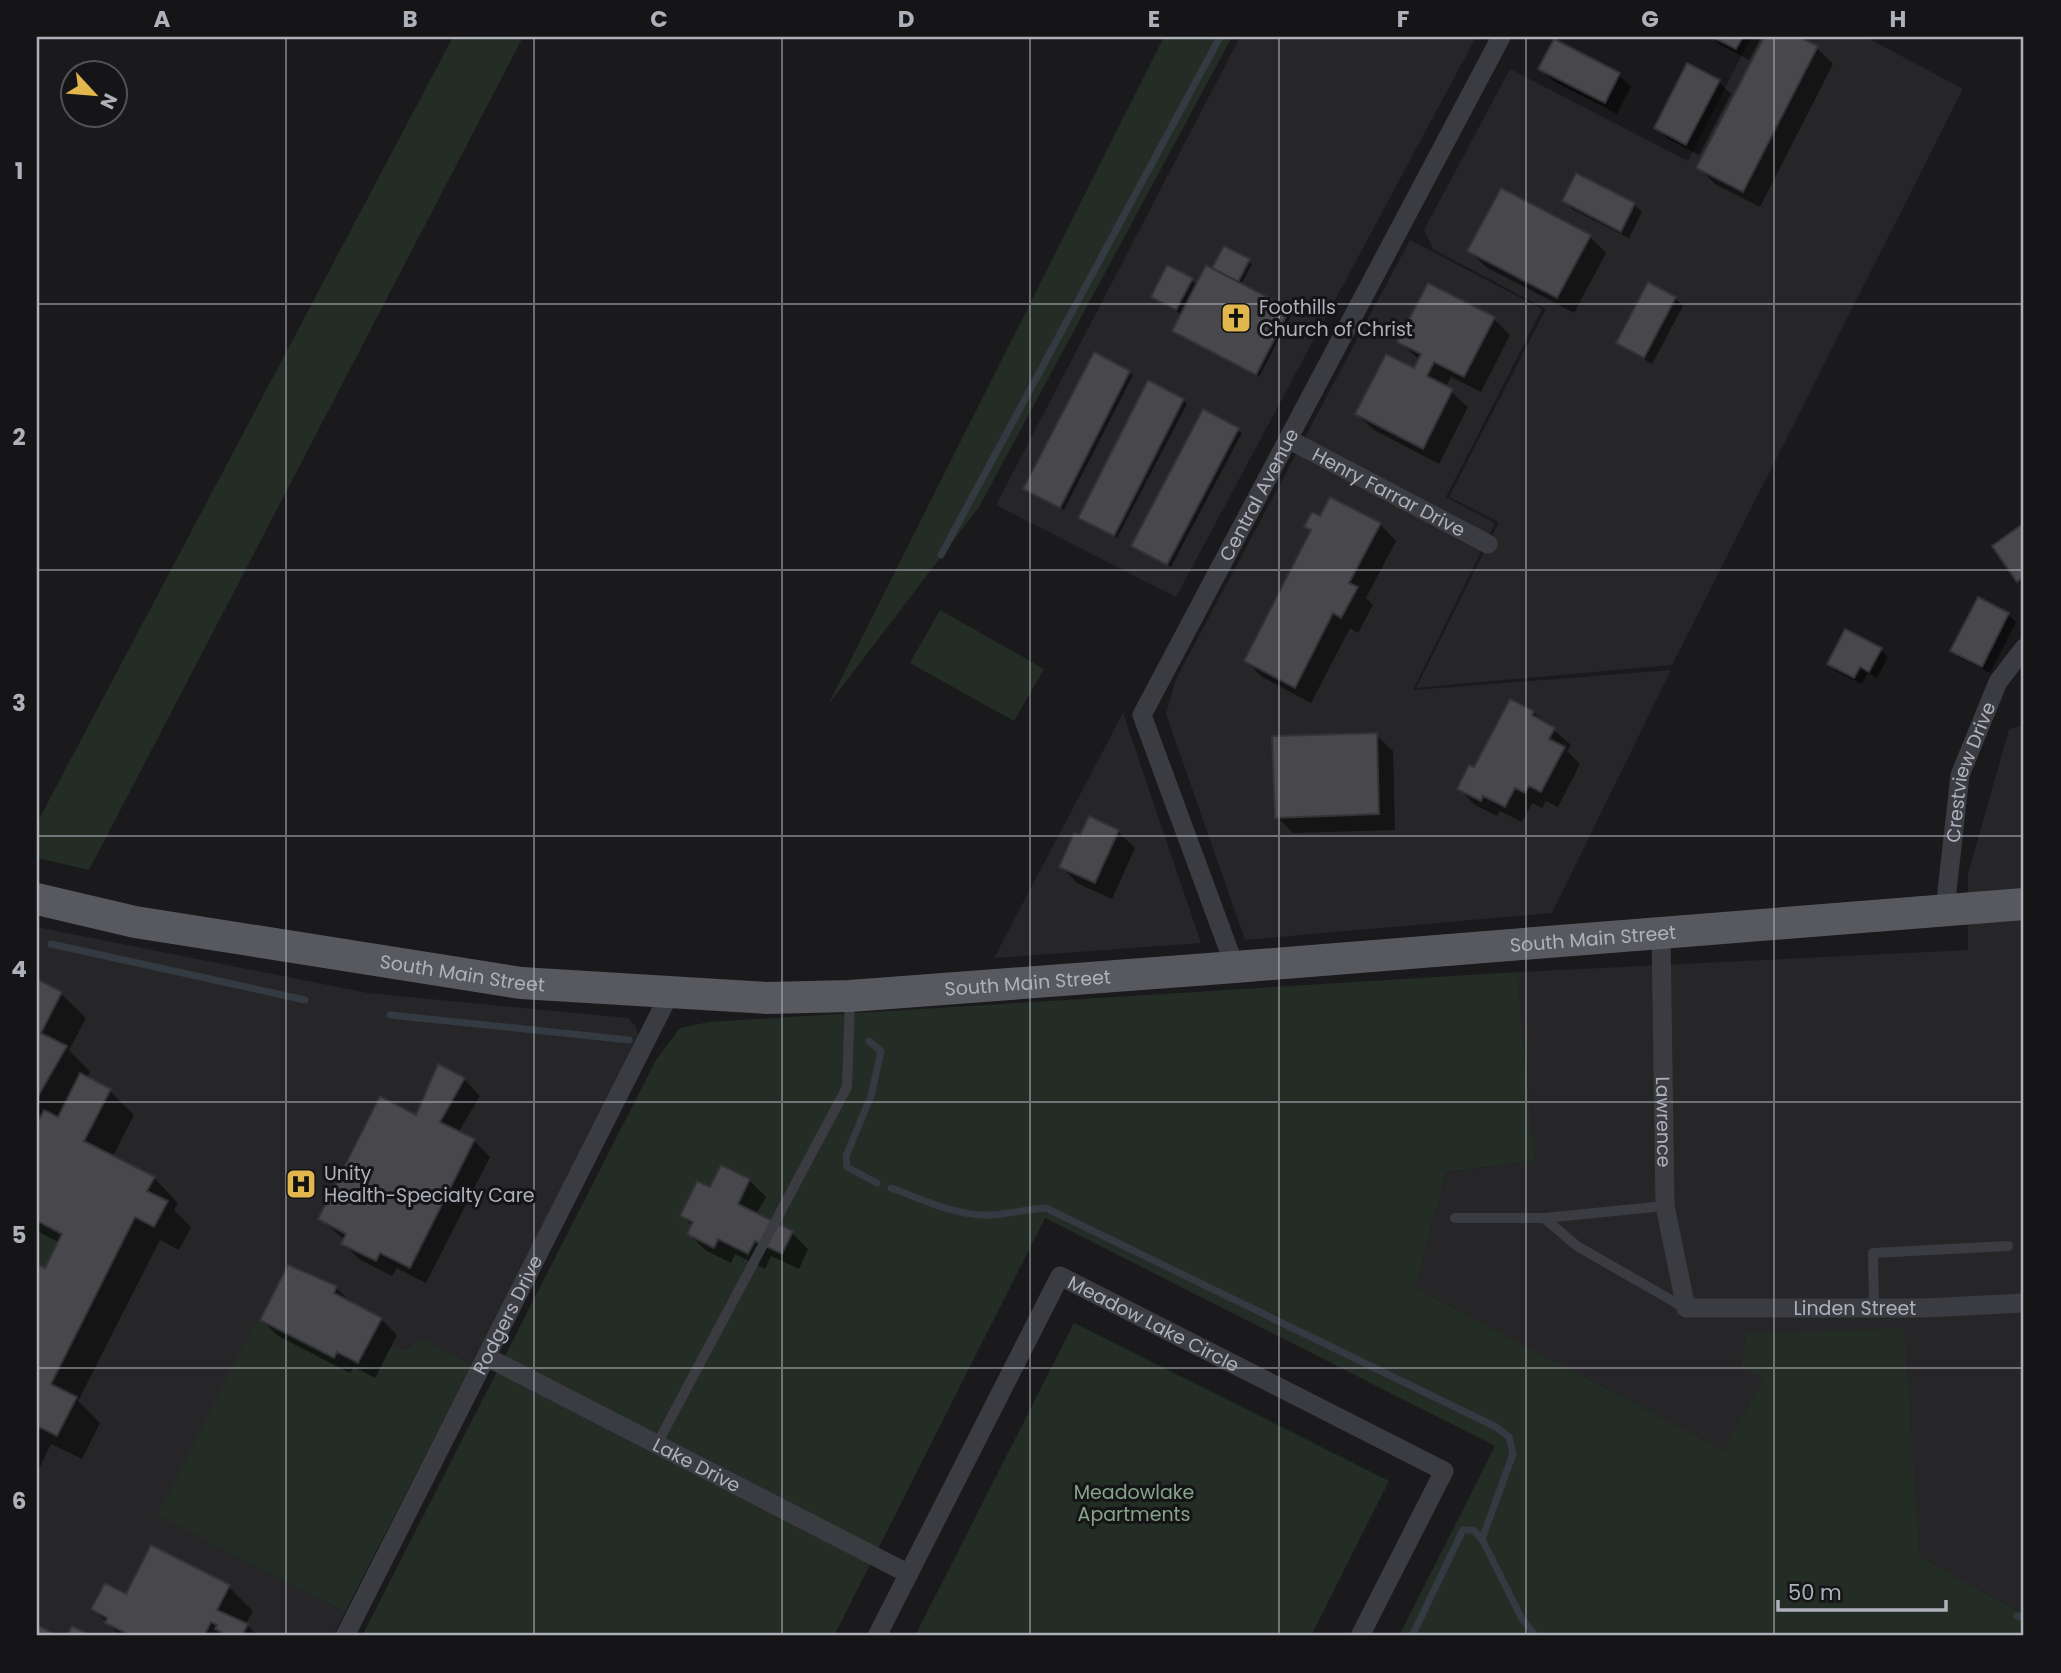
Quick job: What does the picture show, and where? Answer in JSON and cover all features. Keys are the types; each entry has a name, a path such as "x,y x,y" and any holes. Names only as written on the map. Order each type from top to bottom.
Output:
{"main road":[{"name":"South Main Street","path":"37,899 135,922 374,962 521,983 768,998 850,996 2024,904"}],"street":[{"name":"Central Avenue","path":"1235,967 1142,715 1501,37"},
{"name":"Henry Farrar Drive","path":"1288,439 1488,544"},
{"name":"Crestview Drive","path":"1945,909 1960,775 1998,682 2024,648"},
{"name":"Lawrence","path":"1661,933 1665,1206 1686,1308"},
{"name":"Rodgers Drive","path":"345,1636 670,993"},
{"name":"Meadow Lake Circle","path":"877,1636 1060,1276 1444,1471 1360,1636"},
{"name":"Linden Street","path":"1686,1308 1874,1308 2024,1303"},
{"name":"Lake Drive","path":"487,1357 909,1574"}],"lane":[{"path":"657,1444 847,1087 850,996"},
{"path":"1455,1218 1544,1218 1665,1206"},
{"path":"1544,1218 1577,1246 1686,1308"},
{"path":"1874,1308 1873,1253 2008,1246"}],"shaded area":[{"path":"1240,37 1476,37 1176,597 996,505"},
{"path":"1751,37 1866,37 1963,89 1672,665 1416,688 1499,522 1449,497 1546,309 1433,249 1424,230 1510,69 1688,161"},
{"path":"1410,240 1542,309 1446,497 1495,523 1413,690 1671,670 1552,913 1245,940 1166,714 1176,679"},
{"path":"1123,713 1201,943 994,958"},
{"path":"2024,725 2024,1614 1920,1557 1903,1328 1764,1377 1723,1450 1416,1288 1446,1172 1535,1161 1517,972 1968,950 1968,874 2009,729"},
{"name":"Unity Health-Specialty Care","path":"37,927 368,993 628,1018 635,1025 638,1035 472,1364 421,1338 405,1350 392,1345 378,1360 359,1365 336,1355 157,1514 345,1612 333,1636 37,1636"}],"green space":[{"path":"453,37 523,37 89,870 37,858 37,823"},
{"path":"1164,37 1232,37 979,507 828,705"},
{"path":"940,610 1044,669 1014,721 910,663"},
{"path":"1517,972 1535,1161 1446,1172 1416,1288 1723,1450 1764,1377 1741,1368 1746,1334 1904,1328 1920,1557 2024,1614 2024,1636 1399,1636 1495,1446 1045,1218 834,1636 362,1636 656,1060 680,1028 709,1022"},
{"path":"37,1221 62,1234 45,1268 37,1264"},
{"path":"257,1320 334,1359 337,1354 354,1362 372,1362 392,1345 405,1350 421,1338 472,1364 345,1612 157,1515"},
{"name":"Meadowlake Apartments","path":"1074,1323 1389,1481 1311,1636 915,1636"}],"building":[{"path":"1712,37 1743,37 1736,49"},
{"path":"1764,37 1799,37 1818,46 1743,192 1696,168"},
{"path":"1554,39 1620,73 1605,103 1538,69"},
{"path":"1687,63 1720,80 1686,145 1654,128"},
{"path":"1576,173 1635,203 1621,232 1562,201"},
{"path":"1501,188 1591,235 1557,298 1467,251"},
{"path":"1224,246 1250,259 1238,282 1212,268"},
{"path":"1167,265 1193,278 1176,310 1151,297"},
{"path":"1206,265 1290,309 1256,375 1172,331"},
{"path":"1648,282 1676,297 1644,358 1616,343"},
{"path":"1428,283 1495,317 1464,377 1434,362 1427,376 1453,389 1423,449 1355,414 1386,354 1414,368 1421,354 1397,342"},
{"path":"1094,352 1130,371 1060,508 1023,489"},
{"path":"1148,380 1184,399 1114,536 1078,518"},
{"path":"1203,409 1239,428 1167,565 1131,546"},
{"path":"1330,497 1381,523 1349,583 1358,587 1341,618 1333,613 1295,688 1244,661 1311,530 1304,527 1312,512 1320,516"},
{"path":"2024,523 2024,577 2017,582 1992,546"},
{"path":"1978,597 2009,613 1982,667 1950,651"},
{"path":"1845,629 1882,648 1869,672 1860,667 1854,678 1827,664"},
{"path":"1510,699 1534,711 1532,715 1555,728 1549,739 1565,747 1541,792 1529,786 1525,793 1515,788 1505,807 1483,796 1481,801 1457,789 1469,765 1474,767"},
{"path":"1377,733 1379,814 1275,818 1272,736"},
{"path":"1089,816 1119,830 1095,883 1059,867 1074,833 1080,835"},
{"path":"37,979 62,992 41,1033 67,1046 37,1098"},
{"path":"438,1064 465,1078 440,1122 475,1139 410,1268 380,1253 376,1261 341,1244 346,1234 318,1219 380,1096 416,1115"},
{"path":"80,1073 111,1089 84,1141 155,1177 147,1191 168,1201 154,1227 135,1217 51,1384 77,1397 57,1436 37,1426 37,1264 45,1268 62,1234 37,1221 37,1124 44,1110 58,1117"},
{"path":"721,1165 750,1179 738,1204 793,1231 782,1254 755,1241 748,1254 718,1239 714,1248 687,1234 693,1222 680,1216 697,1181 710,1187"},
{"path":"288,1265 337,1286 334,1293 382,1318 358,1363 337,1352 334,1358 260,1320"},
{"path":"151,1545 230,1585 217,1610 248,1624 242,1636 228,1636 215,1629 217,1625 211,1622 204,1636 132,1636 105,1623 107,1618 91,1609 105,1583 126,1594"},
{"path":"37,1625 58,1636 37,1636"},
{"path":"72,1626 92,1636 67,1636"}],"waterway":[{"path":"941,555 1220,37"},
{"path":"51,944 305,1000"},
{"path":"390,1015 629,1040"},
{"path":"869,1041 881,1051 871,1096 846,1156 847,1167 877,1183"},
{"path":"891,1188 940,1206 979,1215 1046,1208 1496,1427 1509,1437 1513,1454 1482,1539"},
{"path":"1412,1636 1463,1530 1473,1530 1482,1539 1522,1619 1536,1636"},
{"path":"2017,1616 2024,1617"}],"place":[{"name":"Foothills Church of Christ","path":"1236,318"},
{"name":"Unity Health-Specialty Care","path":"301,1184"}]}
